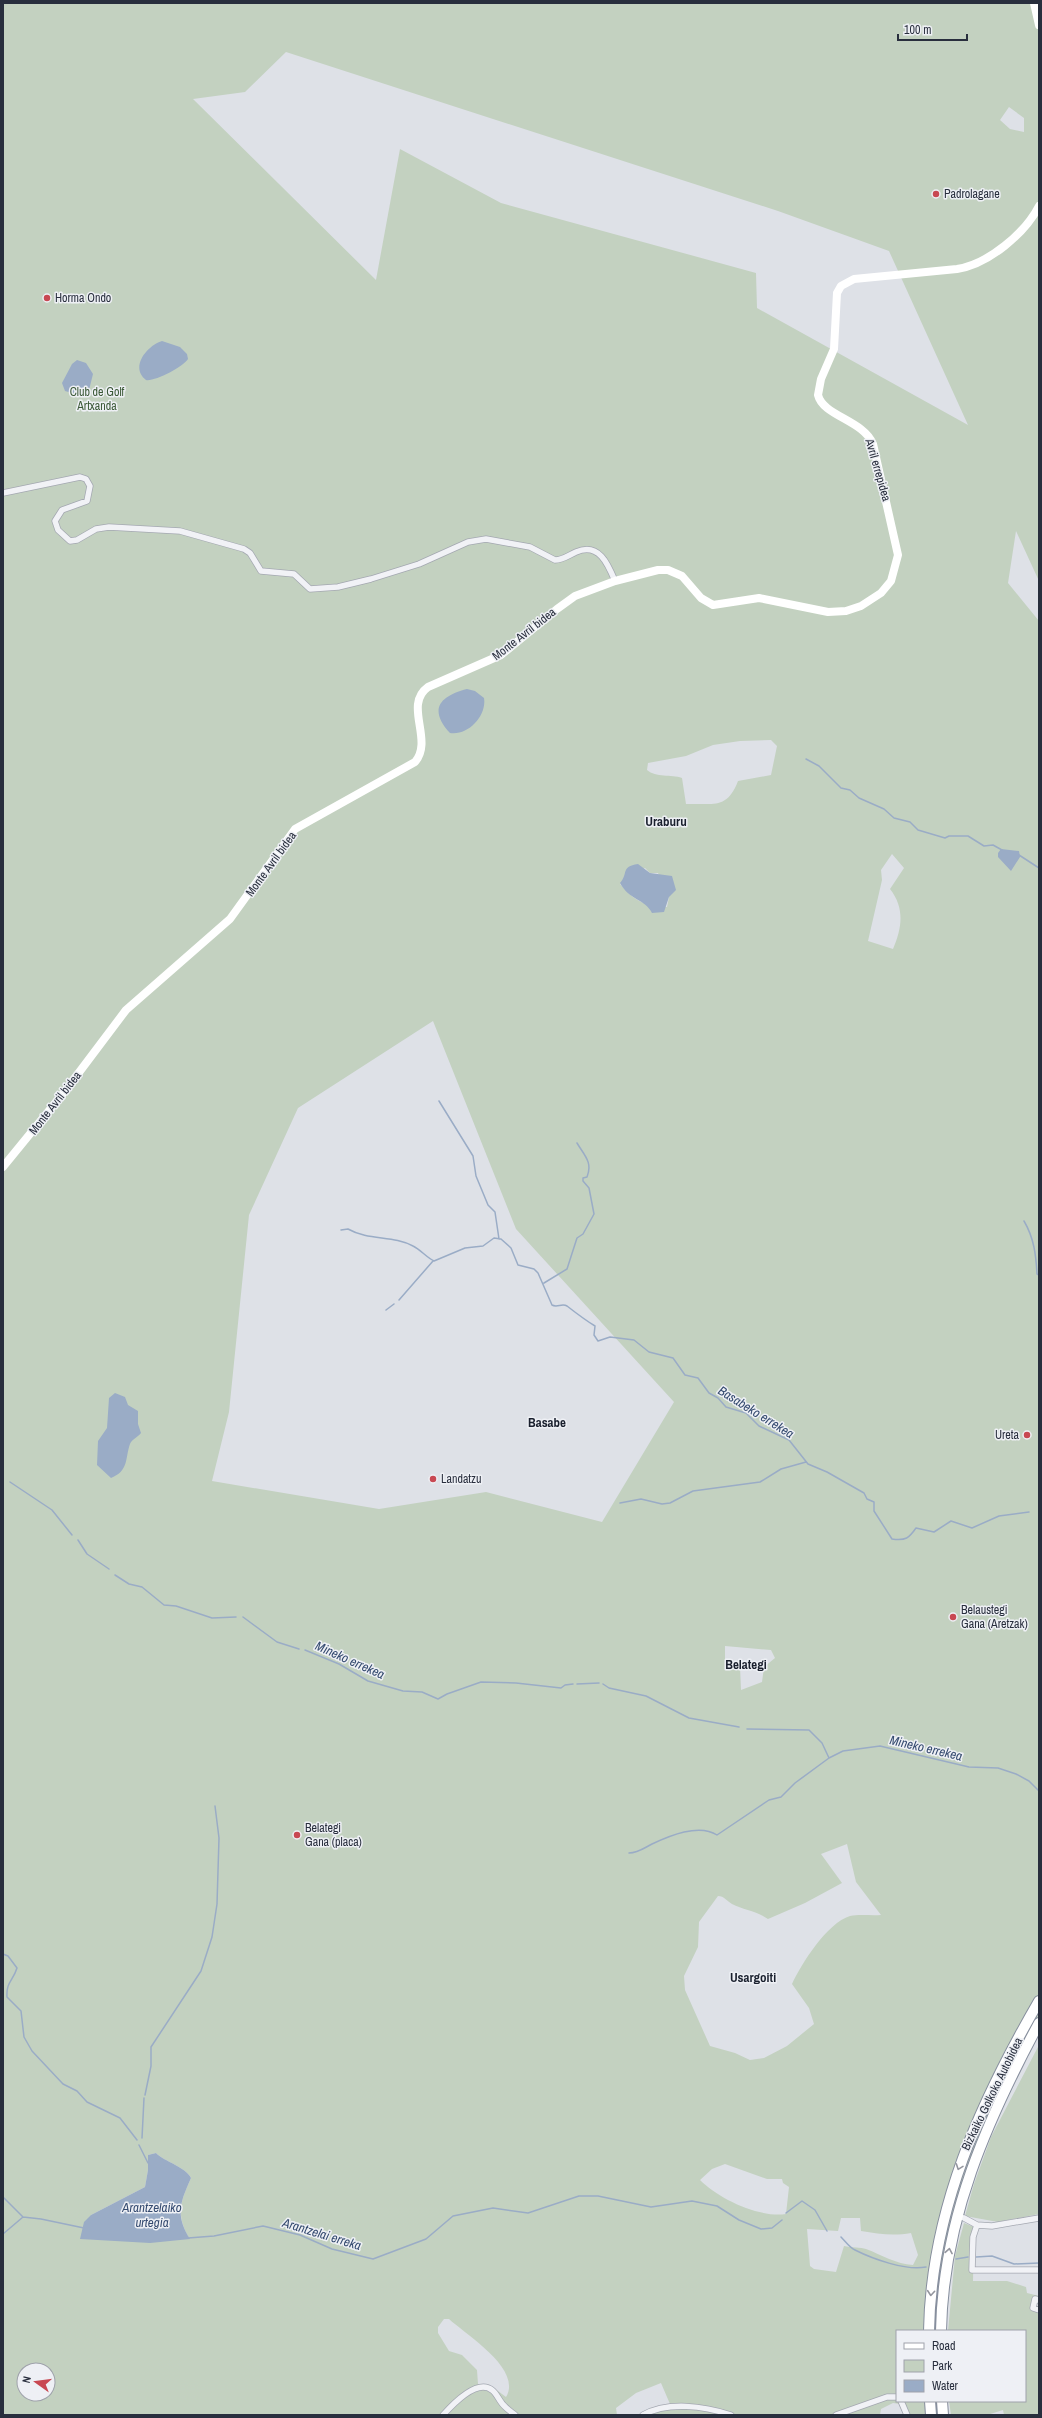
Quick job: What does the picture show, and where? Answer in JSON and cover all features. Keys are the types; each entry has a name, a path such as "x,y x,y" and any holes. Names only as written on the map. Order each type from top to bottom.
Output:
{"highway":[{"name":"Bizkaiko Golkoko Autobidea","path":"929,2330 934,2269 939,2237 954,2182 983,2109 1038,2002"},
{"name":"Bizkaiko Golkoko Autobidea","path":"941,2330 946,2270 965,2185 991,2119 1039,2023"},
{"path":"930,2402 931,2415"},
{"path":"942,2402 943,2415"}],"street":[{"path":"1034,3 1039,25"},
{"name":"Avril errepidea","path":"616,581 658,570 668,570 682,576 701,598 711,604 723,604 759,598 828,612 846,611 861,606 881,594 893,576 898,549 873,444 863,429 824,406 818,395 821,380 834,349 837,293 840,286 854,279 957,269 985,259 1013,237 1028,222 1039,206"},
{"path":"3,494 80,477 86,479 90,486 87,501 62,510 55,521 58,530 70,541 77,540 96,529 109,527 180,531 244,549 250,553 261,571 294,574 310,589 338,587 371,579 419,564 468,542 488,538 530,547 555,560 581,550 595,551 605,558 616,581"},
{"name":"Monte Avril bidea","path":"3,1168 65,1091 126,1010 230,919 288,836 306,822 415,762 422,748 418,709 419,697 423,691 501,655 575,596 616,581"},
{"path":"964,2218 977,2224 992,2226 1039,2218"},
{"path":"977,2224 973,2238 972,2270 1039,2270"},
{"path":"1039,2300 1035,2299 1033,2308 1039,2310"},
{"path":"443,2415 463,2395 478,2388 484,2387 493,2390 501,2403 515,2415"},
{"path":"836,2415 887,2397 896,2398"},
{"path":"901,2402 907,2415"},
{"path":"643,2415 658,2408 674,2406 731,2415"}],"green space":[{"name":"Club de Golf Artxanda","path":"3,3 1039,3 1039,581 1016,531 1008,583 1039,621 1039,2016 992,2100 925,2330 896,2330 896,2402 928,2402 929,2415 904,2415 900,2404 893,2403 881,2409 880,2415 644,2415 670,2404 661,2383 636,2393 616,2408 617,2415 3,2415","holes":["286,52 778,211 889,251 968,425 757,308 756,273 501,203 400,149 376,280 193,99 245,92","1009,107 1024,118 1024,132 1010,129 1000,120","771,740 777,746 771,775 738,781 729,797 718,803 686,804 682,778 659,775 647,770 648,763 686,756 713,745 740,741","892,854 904,868 890,889 895,896 900,911 900,926 893,949 868,941 882,880 881,870","645,868 650,873 658,873 669,897 667,907 640,902 620,884 624,879","433,1021 516,1229 674,1402 602,1522 486,1492 379,1509 212,1481 229,1412 249,1215 298,1108","725,1646 771,1650 775,1658 764,1667 762,1682 741,1690 740,1666 725,1662","847,1844 856,1882 881,1915 854,1915 841,1920 824,1935 816,1945 792,1984 809,2008 814,2024 787,2046 764,2058 750,2060 735,2053 710,2046 685,1990 684,1976 698,1947 699,1922 718,1896 736,1906 759,1914 768,1919 805,1903 842,1883 821,1854","156,2153 185,2171 191,2178 184,2194 181,2208 182,2222 189,2238 91,2215 145,2187 148,2170 148,2155","725,2164 767,2179 782,2179 783,2183 789,2187 786,2214 764,2213 752,2210 740,2206 718,2194 700,2180 712,2169","841,2218 860,2218 861,2231 886,2234 911,2233 918,2255 913,2265 895,2261 864,2248 844,2246 836,2272 814,2269 810,2266 807,2229 838,2231","444,2319 449,2319 490,2353 507,2375 509,2386 506,2397 494,2388 478,2384 477,2370 462,2355 449,2351 438,2333 438,2327"]},
{"path":"1039,2045 1039,2214 998,2222 965,2216 974,2184 991,2137"},
{"path":"964,2223 974,2227 973,2281 1007,2281 1026,2287 1027,2293 1039,2296 1039,2299 1033,2298 1030,2307 1039,2311 1039,2415 1004,2415 1003,2410 987,2415 951,2415 949,2402 1026,2402 1026,2330 948,2330 955,2256"}],"water":[{"path":"162,341 180,347 187,354 188,359 168,373 155,379 146,380 141,375 139,369 142,357 151,347"},
{"path":"77,360 86,363 93,374 89,390 79,395 65,391 62,383 72,364"},
{"path":"467,689 475,691 484,698 482,711 479,718 469,728 457,733 450,733 443,725 440,717 440,705 450,695"},
{"path":"1001,849 1019,851 1020,857 1011,871 998,857 998,853"},
{"path":"638,864 650,873 672,876 676,890 669,897 664,912 652,913 649,908 628,893 620,883 627,869 632,865"},
{"path":"115,1393 125,1397 128,1405 138,1411 138,1424 141,1433 130,1444 124,1468 121,1472 111,1478 97,1465 98,1441 107,1428 109,1398"},
{"name":"Arantzelaiko urtegia","path":"156,2153 185,2171 191,2178 184,2195 181,2209 182,2223 190,2239 150,2243 80,2239 84,2222 91,2215 145,2187 148,2170 148,2155"}],"waterway":[{"path":"806,759 819,766 841,788 850,790 859,798 884,809 894,818 910,822 918,830 945,838 949,836 968,836 984,846 993,845 1002,850"},
{"path":"1019,855 1039,868"},
{"path":"439,1101 473,1156 476,1176 488,1205 495,1212 499,1239"},
{"path":"544,1283 567,1269 577,1238 583,1234 594,1214 589,1188 583,1181 583,1178 587,1177 589,1167 587,1159 577,1143"},
{"path":"1024,1221 1032,1240 1037,1274 1039,1275"},
{"name":"Basabeko errekea","path":"341,1230 348,1229 364,1235 397,1240 416,1248 434,1261 465,1248 483,1246 494,1238 501,1239 511,1248 518,1265 534,1269 538,1273 552,1305 567,1306 595,1326 594,1335 598,1341 610,1337 634,1340 649,1352 673,1358 685,1375 698,1378 709,1393 718,1398 726,1407 746,1413 759,1426 789,1440 808,1464 827,1472 864,1493 867,1499 874,1502 874,1511 892,1539 901,1540 907,1538 916,1528 934,1532 951,1521 972,1528 999,1516 1029,1512"},
{"path":"399,1300 433,1261"},
{"path":"386,1310 394,1304"},
{"path":"620,1503 641,1499 662,1504 670,1503 693,1491 760,1482 781,1469 806,1462"},
{"name":"Mineko errekea","path":"10,1482 52,1510 72,1535"},
{"name":"Mineko errekea","path":"78,1540 87,1554 109,1569"},
{"name":"Mineko errekea","path":"115,1575 129,1584 142,1587 164,1605 176,1606 212,1618 236,1617"},
{"name":"Mineko errekea","path":"243,1617 277,1642 299,1649"},
{"name":"Mineko errekea","path":"305,1650 339,1664 368,1681 403,1691 422,1692 438,1699 447,1694 481,1682 516,1683 561,1688 565,1685 573,1684"},
{"name":"Mineko errekea","path":"577,1684 599,1683"},
{"name":"Mineko errekea","path":"603,1684 609,1688 646,1696 689,1718 739,1727"},
{"name":"Mineko errekea","path":"747,1729 809,1730 822,1743 829,1758"},
{"path":"629,1853 638,1851 675,1834 693,1830 702,1830 717,1835 769,1800 781,1797 795,1783 829,1758 843,1751 880,1746 969,1767 998,1768 1016,1774 1029,1781 1039,1791"},
{"path":"145,2095 151,2066 151,2047 201,1971 212,1937 217,1904 219,1838 215,1806"},
{"path":"3,1954 8,1956 17,1968 9,1985 7,1997 21,2011 24,2037 32,2051 63,2084 77,2091 87,2102 120,2118 137,2140"},
{"path":"142,2138 144,2098"},
{"path":"139,2145 148,2163"},
{"name":"Arantzelai erreka","path":"188,2238 214,2236 263,2226 300,2235 332,2249 373,2259 426,2239 453,2216 493,2208 528,2213 579,2196 598,2196 651,2207 692,2201 717,2206 739,2220 761,2229 772,2228 782,2220"},
{"path":"3,2197 23,2217 41,2219 84,2228"},
{"name":"Arantzelai erreka","path":"786,2213 802,2201 815,2210 827,2231"},
{"path":"3,2234 23,2217"},
{"name":"Arantzelai erreka","path":"841,2237 853,2249 880,2260 899,2266 918,2268 926,2267"},
{"name":"Arantzelai erreka","path":"976,2257 992,2256 1014,2264 1039,2263"},
{"name":"Arantzelai erreka","path":"956,2259 968,2257"}],"place":[{"name":"Padrolagane","path":"936,194"},
{"name":"Horma Ondo","path":"47,298"},
{"name":"Ureta","path":"1027,1435"},
{"name":"Landatzu","path":"433,1479"},
{"name":"Belaustegi Gana (Aretzak)","path":"953,1617"},
{"name":"Belategi Gana (placa)","path":"297,1835"}],"district":[{"name":"Uraburu","path":"666,821"},
{"name":"Basabe","path":"547,1422"},
{"name":"Belategi","path":"746,1664"},
{"name":"Usargoiti","path":"753,1977"}]}
